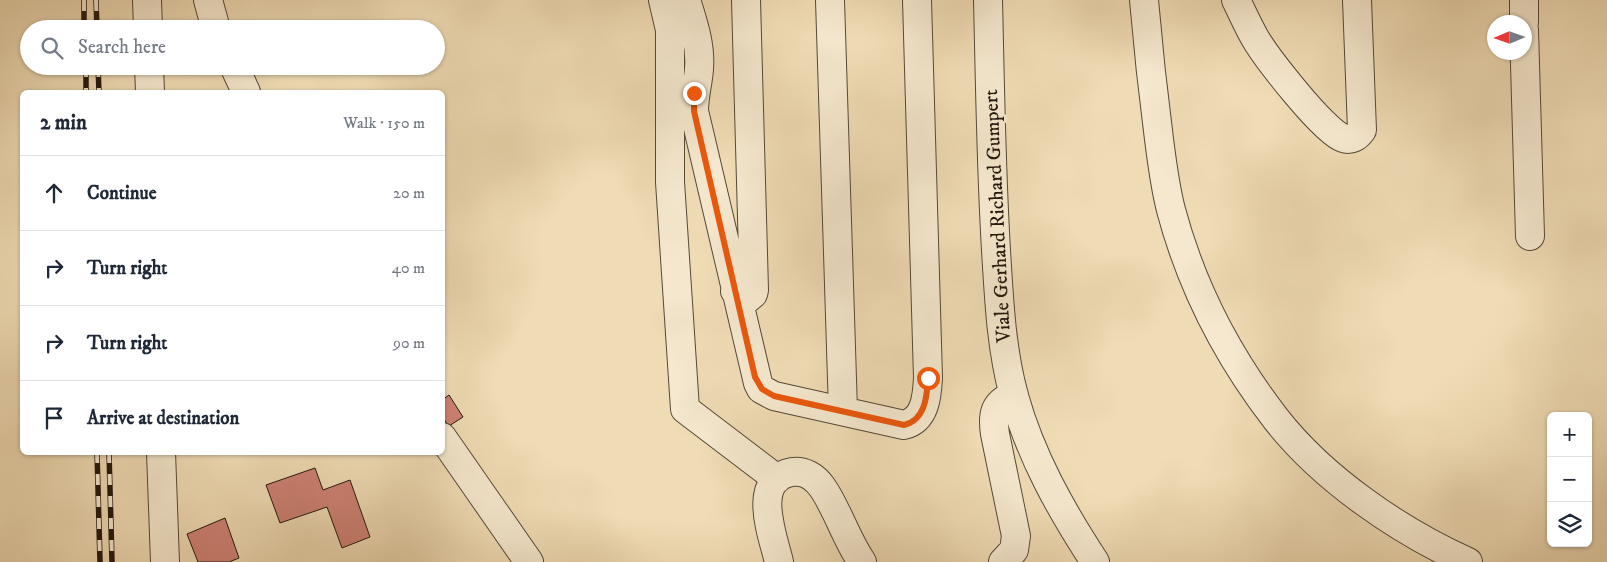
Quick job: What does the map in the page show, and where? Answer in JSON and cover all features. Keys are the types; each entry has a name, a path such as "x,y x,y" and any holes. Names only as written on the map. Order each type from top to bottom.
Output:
{"street":[{"path":"147,0 148,20"},
{"path":"208,0 213,20"},
{"path":"663,0 670,30 670,182 685,409 776,479"},
{"path":"686,0 694,23 699,56 699,69 694,93 694,111 755,377 762,389 774,396 904,425 911,423 920,414 927,388 917,0"},
{"path":"735,291 740,297 747,298 753,294 754,290 746,0"},
{"path":"830,0 843,411"},
{"name":"Viale Gerhard Richard Gumpert","path":"988,0 994,208 1001,330 1014,395 1039,464 1064,514 1095,562"},
{"path":"1144,0 1155,111 1170,208 1195,282 1219,331 1245,374 1276,419 1309,455 1346,487 1396,525 1436,548 1468,562"},
{"path":"1236,0 1255,38 1296,94 1338,136 1349,139 1354,138 1362,130 1357,0"},
{"path":"1524,0 1524,15"},
{"path":"1525,60 1530,236"},
{"path":"149,75 150,90"},
{"path":"238,75 245,90"},
{"path":"1003,562 1014,550 1016,536 995,434 994,418 999,404 1004,399 1014,395"},
{"path":"445,441 529,562"},
{"path":"161,455 165,562"},
{"path":"779,562 766,509 767,498 770,488 776,479 785,474 800,472 807,474 822,487 862,562"}],"building":[{"path":"449,395 463,417 449,426 445,421 445,398"},
{"path":"315,468 323,490 350,480 370,537 342,548 327,507 280,523 266,485"},
{"path":"225,518 239,558 229,562 198,562 187,534"}],"railway":[{"path":"84,0 84,20"},
{"path":"96,0 97,20"},
{"path":"86,75 86,90"},
{"path":"98,75 99,90"},
{"path":"97,455 100,562"},
{"path":"109,455 112,562"}],"route":[{"path":"694,93 694,111 755,377 762,389 774,396 904,425 916,420 920,414 924,406 928,378"}]}
